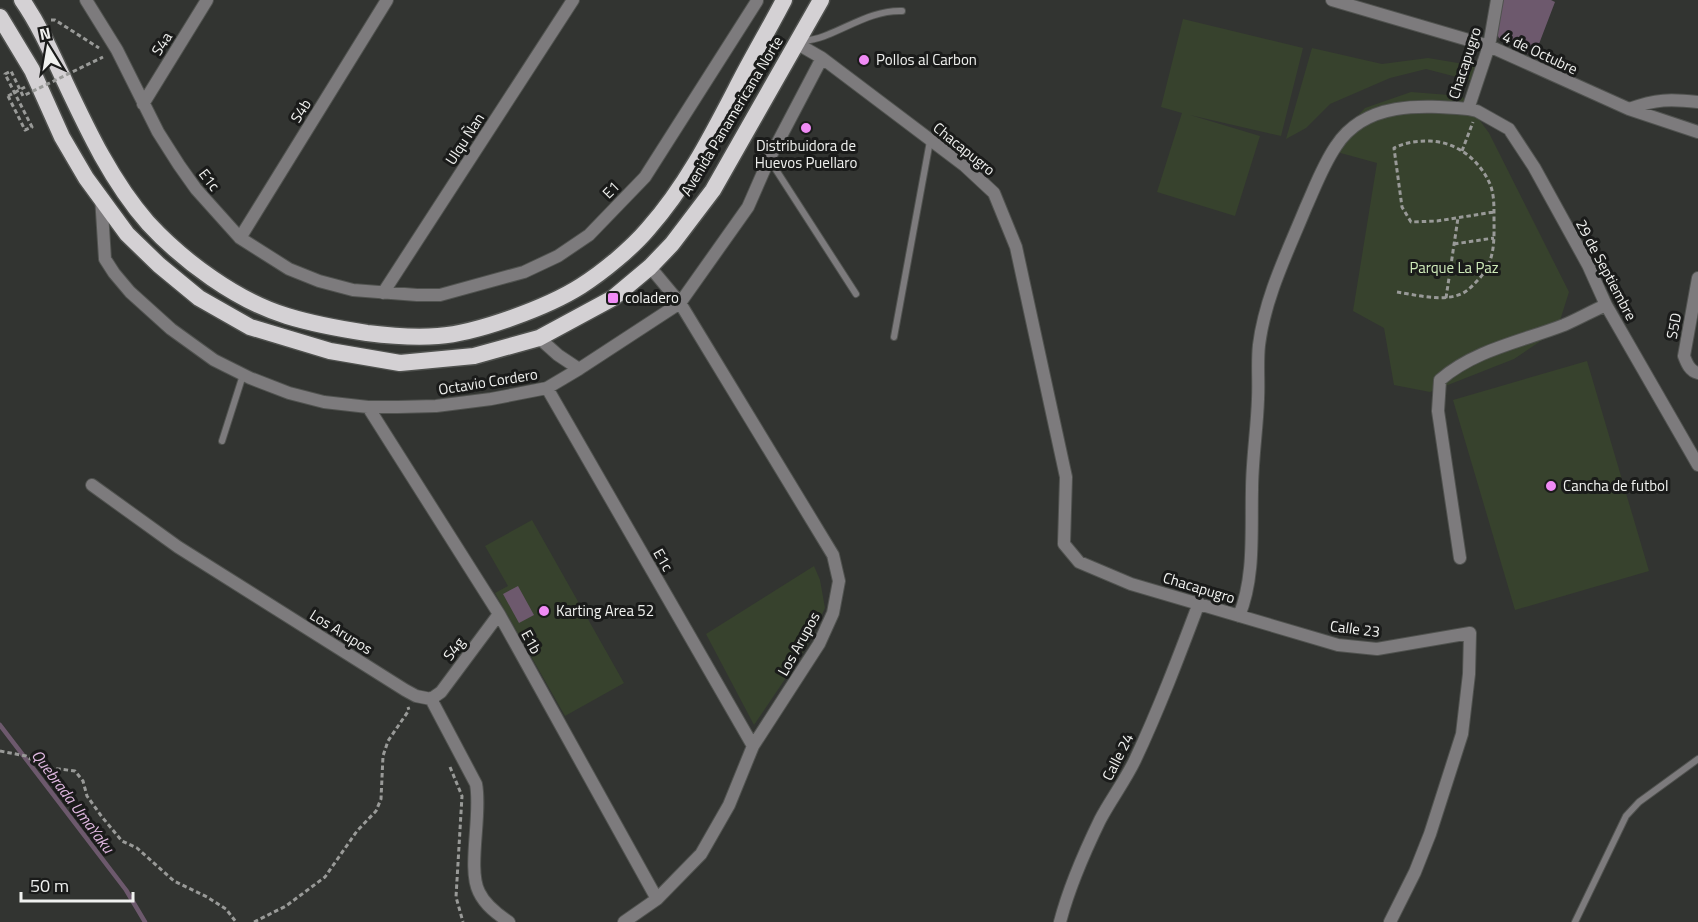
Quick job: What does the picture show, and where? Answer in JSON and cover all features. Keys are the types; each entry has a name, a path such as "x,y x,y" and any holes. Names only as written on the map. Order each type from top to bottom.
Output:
{"highway":[{"name":"Avenida Panamericana Norte","path":"22,0 37,23 79,113 124,194 177,251 228,288 287,316 340,329 422,337 441,336 494,324 560,297 582,286 646,231 679,191 781,7"},
{"name":"Avenida Panamericana Norte","path":"0,17 32,70 63,137 86,178 101,195 127,234 159,265 199,298 250,327 330,351 400,363 474,356 539,338 614,298 650,267 672,244 713,190 820,0"}],"street":[{"name":"E1c","path":"86,0 117,50 158,132 196,189 240,238 289,269 319,281 354,290 383,294"},
{"name":"S4a","path":"143,104 207,0"},
{"name":"S4b","path":"240,238 387,0"},
{"name":"Ulqu Ñan","path":"383,294 573,0"},
{"name":"E1","path":"383,294 440,295 524,272 558,256 589,235 645,177 756,0 781,7"},
{"name":"4 de Octubre","path":"1332,0 1489,46 1629,109 1698,132"},
{"name":"Chacapugro","path":"796,43 822,58 965,166 994,193 1016,247 1066,477 1064,544 1079,562 1101,572 1131,584 1239,616 1244,604 1251,547 1259,345 1266,313 1280,270 1321,173 1337,144 1357,124 1384,111 1410,106 1473,110 1489,46 1497,0"},
{"name":"Octavio Cordero","path":"101,195 105,259 114,273 130,292 171,329 214,360 289,393 324,402 368,407 436,406 491,399 547,388 680,303 748,207 769,159 822,58"},
{"path":"1629,109 1647,102 1665,99 1698,102"},
{"name":"29 de Septiembre","path":"1473,110 1509,129 1534,167 1588,265 1606,305 1698,465"},
{"name":"Los Arupos","path":"624,922 657,899 701,854 729,805 753,746 819,644 833,613 839,581 832,555 680,303 650,267"},
{"name":"S5D","path":"1698,278 1684,356 1688,365 1698,373"},
{"path":"1460,558 1438,411 1440,380 1461,364 1606,305"},
{"path":"539,338 579,369"},
{"name":"E1c","path":"547,388 753,746"},
{"name":"E1b","path":"368,407 499,614 657,899"},
{"name":"Los Arupos","path":"92,484 178,547 405,690 416,696 431,699"},
{"name":"Calle 24","path":"1060,922 1067,895 1101,819 1134,762 1199,603"},
{"name":"S4g","path":"431,699 441,692 499,614"},
{"name":"Calle 23","path":"1239,616 1338,645 1377,649 1470,633 1469,674 1462,734 1430,834 1415,872 1390,922"},
{"path":"431,699 476,784 478,798 474,876 479,892 492,910 508,922"}],"lane":[{"path":"796,43 825,36 856,21 889,11 903,11"},
{"path":"894,337 930,141"},
{"path":"769,159 856,294"},
{"path":"222,441 243,374"},
{"path":"1575,922 1626,816 1639,802 1698,759"}],"path":[{"path":"37,23 55,20 99,48"},
{"path":"8,96 25,130 32,127 5,74 11,71 24,96 103,57"},
{"path":"1462,151 1473,110"},
{"path":"1397,292 1446,298 1460,295 1470,288 1490,264 1494,237 1494,212 1494,197 1490,183 1473,159 1450,144 1439,141 1414,141 1402,143 1394,148 1402,207 1411,222 1430,222 1494,212"},
{"path":"1446,298 1458,218"},
{"path":"1454,244 1494,237"},
{"path":"254,922 286,906 325,877 357,831 376,811 381,799 383,756 388,741 409,710 405,690"},
{"path":"0,751 26,756 43,767 75,771 83,781 87,796 123,841 137,848 174,881 226,909 236,922"},
{"path":"449,763 462,796 456,897 463,922"}],"green space":[{"path":"1183,19 1303,48 1281,136 1190,115 1260,136 1235,216 1157,192 1182,113 1161,107"},
{"path":"1312,48 1382,64 1428,58 1482,67 1476,82 1426,69 1390,78 1330,104 1306,128 1286,139"},
{"name":"Parque La Paz","path":"1411,92 1462,96 1489,133 1569,292 1557,330 1514,359 1430,392 1394,385 1384,328 1353,311 1377,163 1326,149 1365,108"},
{"name":"Cancha de futbol","path":"1587,361 1649,571 1515,610 1453,400"},
{"name":"Karting Area 52","path":"532,520 624,683 565,716 495,593 508,586 485,546"},
{"path":"814,566 820,580 825,608 806,648 754,725 706,634"}],"shaded area":[{"path":"1500,0 1551,0 1555,2 1534,57 1499,38 1494,28"},
{"path":"518,586 534,615 519,623 503,594"}],"waterway":[{"name":"Quebrada UmaYaku","path":"0,725 126,890 145,922"}],"place":[{"name":"Pollos al Carbon","path":"864,60"},
{"name":"Distribuidora de Huevos Puellaro","path":"806,128"},
{"name":"coladero","path":"613,298"},
{"name":"Cancha de futbol","path":"1551,486"},
{"name":"Karting Area 52","path":"544,611"}]}
